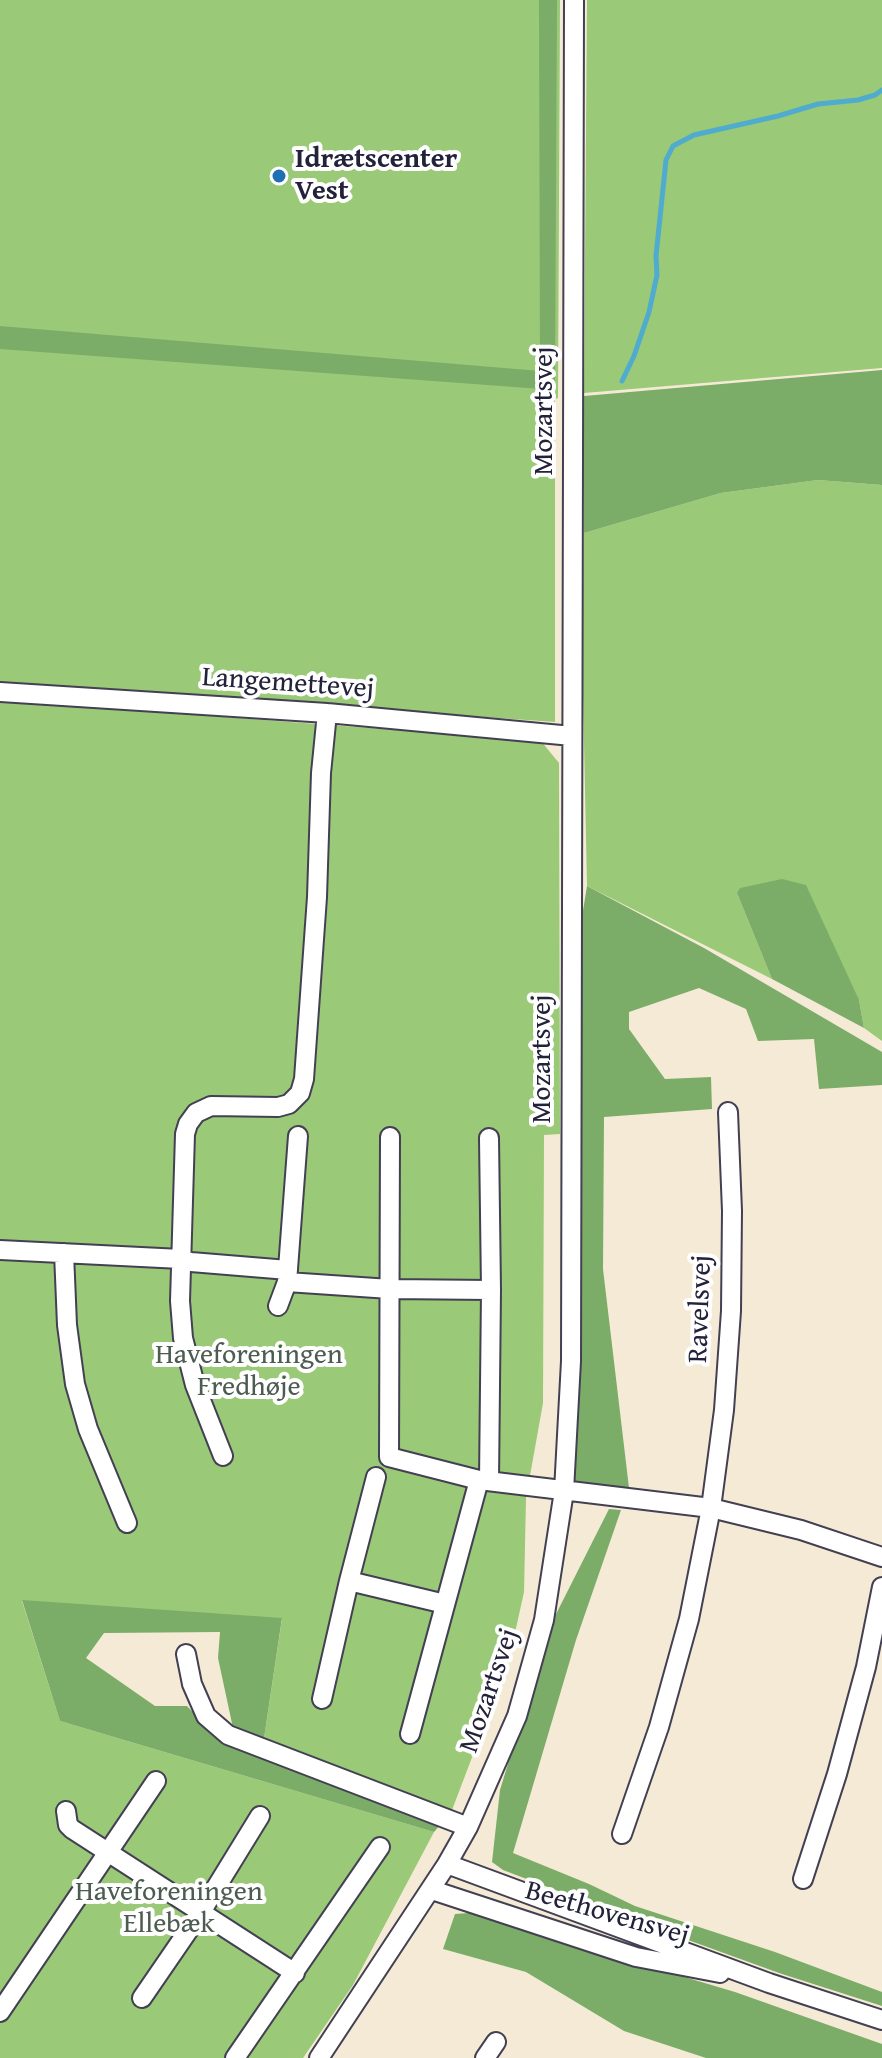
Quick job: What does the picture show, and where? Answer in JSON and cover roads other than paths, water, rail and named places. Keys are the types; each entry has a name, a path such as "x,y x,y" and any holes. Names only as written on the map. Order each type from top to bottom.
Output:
{"street":[{"name":"Mozartsvej","path":"319,2058 432,1890 468,1827 517,1716 544,1620 564,1491 571,1361 574,0"},
{"name":"Langemettevej","path":"0,692 327,713 572,736"},
{"path":"223,1456 195,1385 183,1338 180,1301 185,1134 196,1113 211,1106 278,1107 289,1104 300,1093 304,1079 316,912 321,773 327,713"},
{"name":"Ravelsvej","path":"622,1834 663,1714 689,1619 711,1508 724,1410 731,1311 732,1211 728,1112"},
{"path":"278,1306 288,1276 298,1136"},
{"path":"390,1137 389,1457 484,1480 711,1508 801,1530 882,1557"},
{"path":"410,1734 445,1604 484,1480 491,1290 489,1138"},
{"path":"0,1250 181,1259 390,1289 491,1290"},
{"path":"64,1253 67,1325 75,1384 88,1429 127,1523"},
{"path":"322,1699 376,1477"},
{"path":"349,1581 445,1604"},
{"path":"803,1879 837,1774 866,1667 882,1587"},
{"path":"186,1654 192,1684 206,1716 228,1735 468,1827"},
{"path":"0,2012 156,1781"},
{"path":"66,1811 68,1825 295,1973"},
{"path":"142,1998 201,1912 260,1816"},
{"path":"235,2058 380,1847"},
{"name":"Beethovensvej","path":"447,1864 769,1983 882,2020"},
{"name":"Beethovensvej","path":"432,1890 636,1957 769,1983"},
{"path":"485,2058 496,2042"}],"waterway":[{"path":"622,381 649,312 657,275 656,256 666,160 673,146 694,135 818,104 858,100 882,90"}],"place":[{"name":"Idrætscenter Vest","path":"279,176"}],"park label":[{"name":"Haveforeningen Fredhøje","path":"249,1372"},
{"name":"Haveforeningen Ellebæk","path":"169,1909"}]}
